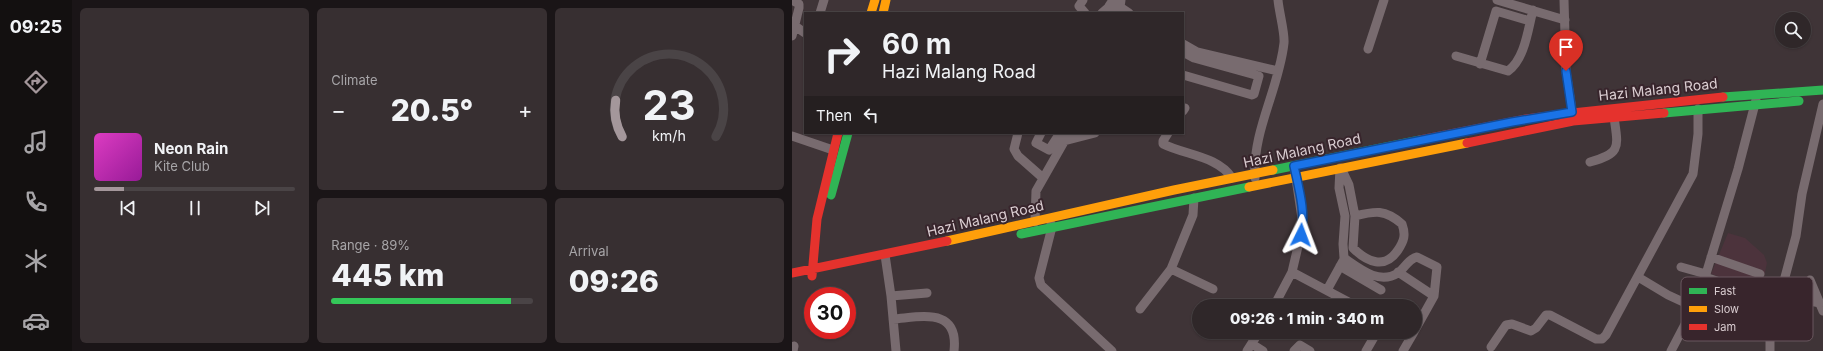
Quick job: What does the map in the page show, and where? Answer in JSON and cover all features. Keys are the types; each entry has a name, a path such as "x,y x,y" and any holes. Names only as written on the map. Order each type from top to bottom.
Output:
{"main road":[{"path":"871,12 875,0"},
{"path":"882,12 886,0"},
{"name":"Hazi Malang Road","path":"792,273 815,272 886,258 1050,223 1232,178 1441,136 1572,116 1757,95 1823,90"},
{"name":"Hazi Malang Road","path":"886,258 1035,222 1050,223 1194,198 1297,178 1572,116 1614,117 1823,99"},
{"path":"815,272 817,219 838,134"},
{"path":"815,272 824,221 848,134"},
{"path":"1441,136 1443,146"},
{"name":"Hazi Malang Road","path":"792,281 815,272"}],"street":[{"path":"792,0 799,4 792,36"},
{"path":"820,12 824,0"},
{"path":"1083,0 1079,6 1084,12"},
{"path":"1256,186 1256,156 1260,132 1275,85 1284,42 1278,0"},
{"path":"1368,49 1384,0"},
{"path":"1497,0 1565,20"},
{"path":"1564,0 1566,71 1572,116"},
{"path":"1456,56 1503,71 1511,68 1520,55 1533,10"},
{"path":"1480,64 1496,11 1530,21"},
{"path":"794,26 804,32"},
{"path":"1184,45 1200,56"},
{"path":"1184,52 1242,67 1278,71"},
{"path":"1184,75 1253,95 1259,76 1242,67"},
{"path":"1705,275 1738,169 1756,104 1757,95"},
{"path":"1786,277 1796,236 1802,194 1823,104"},
{"path":"1491,347 1506,325 1512,324 1531,331 1546,315 1550,315 1596,339 1602,339 1606,335 1692,174 1698,134 1698,109"},
{"path":"1590,162 1606,158 1614,150 1617,140 1614,117"},
{"path":"1018,134 1014,150 1018,156 1043,178"},
{"path":"1041,134 1036,144 1049,150 1064,136 1085,134"},
{"path":"1167,134 1163,141 1163,144 1211,162 1228,172 1232,178"},
{"path":"792,136 833,150"},
{"path":"1035,222 1036,191 1064,136"},
{"path":"1338,157 1345,167 1354,190"},
{"path":"1278,299 1292,272 1303,225 1294,166"},
{"path":"1345,167 1355,216 1353,248 1372,261 1386,262 1391,259 1403,242 1405,234 1402,224 1386,213 1377,212 1355,216"},
{"path":"1327,290 1342,262 1345,216 1339,188 1345,167"},
{"path":"1140,309 1171,269 1193,215 1194,198"},
{"path":"1050,223 1039,278 1041,285 1112,351"},
{"path":"1342,262 1376,277 1387,277 1398,272 1411,259 1417,256 1435,265 1438,269 1434,296 1422,317"},
{"path":"1711,257 1760,274"},
{"path":"886,258 892,296 896,351"},
{"path":"1342,262 1381,290"},
{"path":"1681,267 1710,277"},
{"path":"1171,269 1213,289"},
{"path":"1292,272 1343,299"},
{"path":"1398,272 1434,296"},
{"path":"1638,277 1668,295 1681,300"},
{"path":"1813,287 1822,307"},
{"path":"892,296 927,293"},
{"path":"893,319 929,316 939,318 948,324 952,330 954,336 954,351"},
{"path":"1671,351 1681,331"},
{"path":"1255,339 1250,348 1263,351"},
{"path":"1366,351 1373,339"},
{"path":"1403,351 1410,339"},
{"path":"1294,351 1300,345 1310,351"}],"shaded area":[{"path":"1728,233 1745,238 1764,255 1767,263 1764,277 1720,277 1711,274"}],"traffic: fast":[{"path":"1723,97 1823,90"},
{"path":"1664,113 1799,101"},
{"path":"831,195 848,134"},
{"path":"1273,170 1420,140"},
{"path":"1021,234 1249,187"}],"traffic: slow":[{"path":"871,12 875,0"},
{"path":"883,12 886,0"},
{"path":"1249,187 1467,143"},
{"path":"947,241 1174,190 1273,170"}],"traffic: jam":[{"path":"1420,140 1526,119 1723,97"},
{"path":"1467,143 1573,121 1664,113"},
{"path":"812,276 817,219 838,134"},
{"path":"792,273 947,241"}],"route":[{"path":"1301,235 1303,225 1301,204 1294,166 1512,122 1572,112 1566,71"}]}
